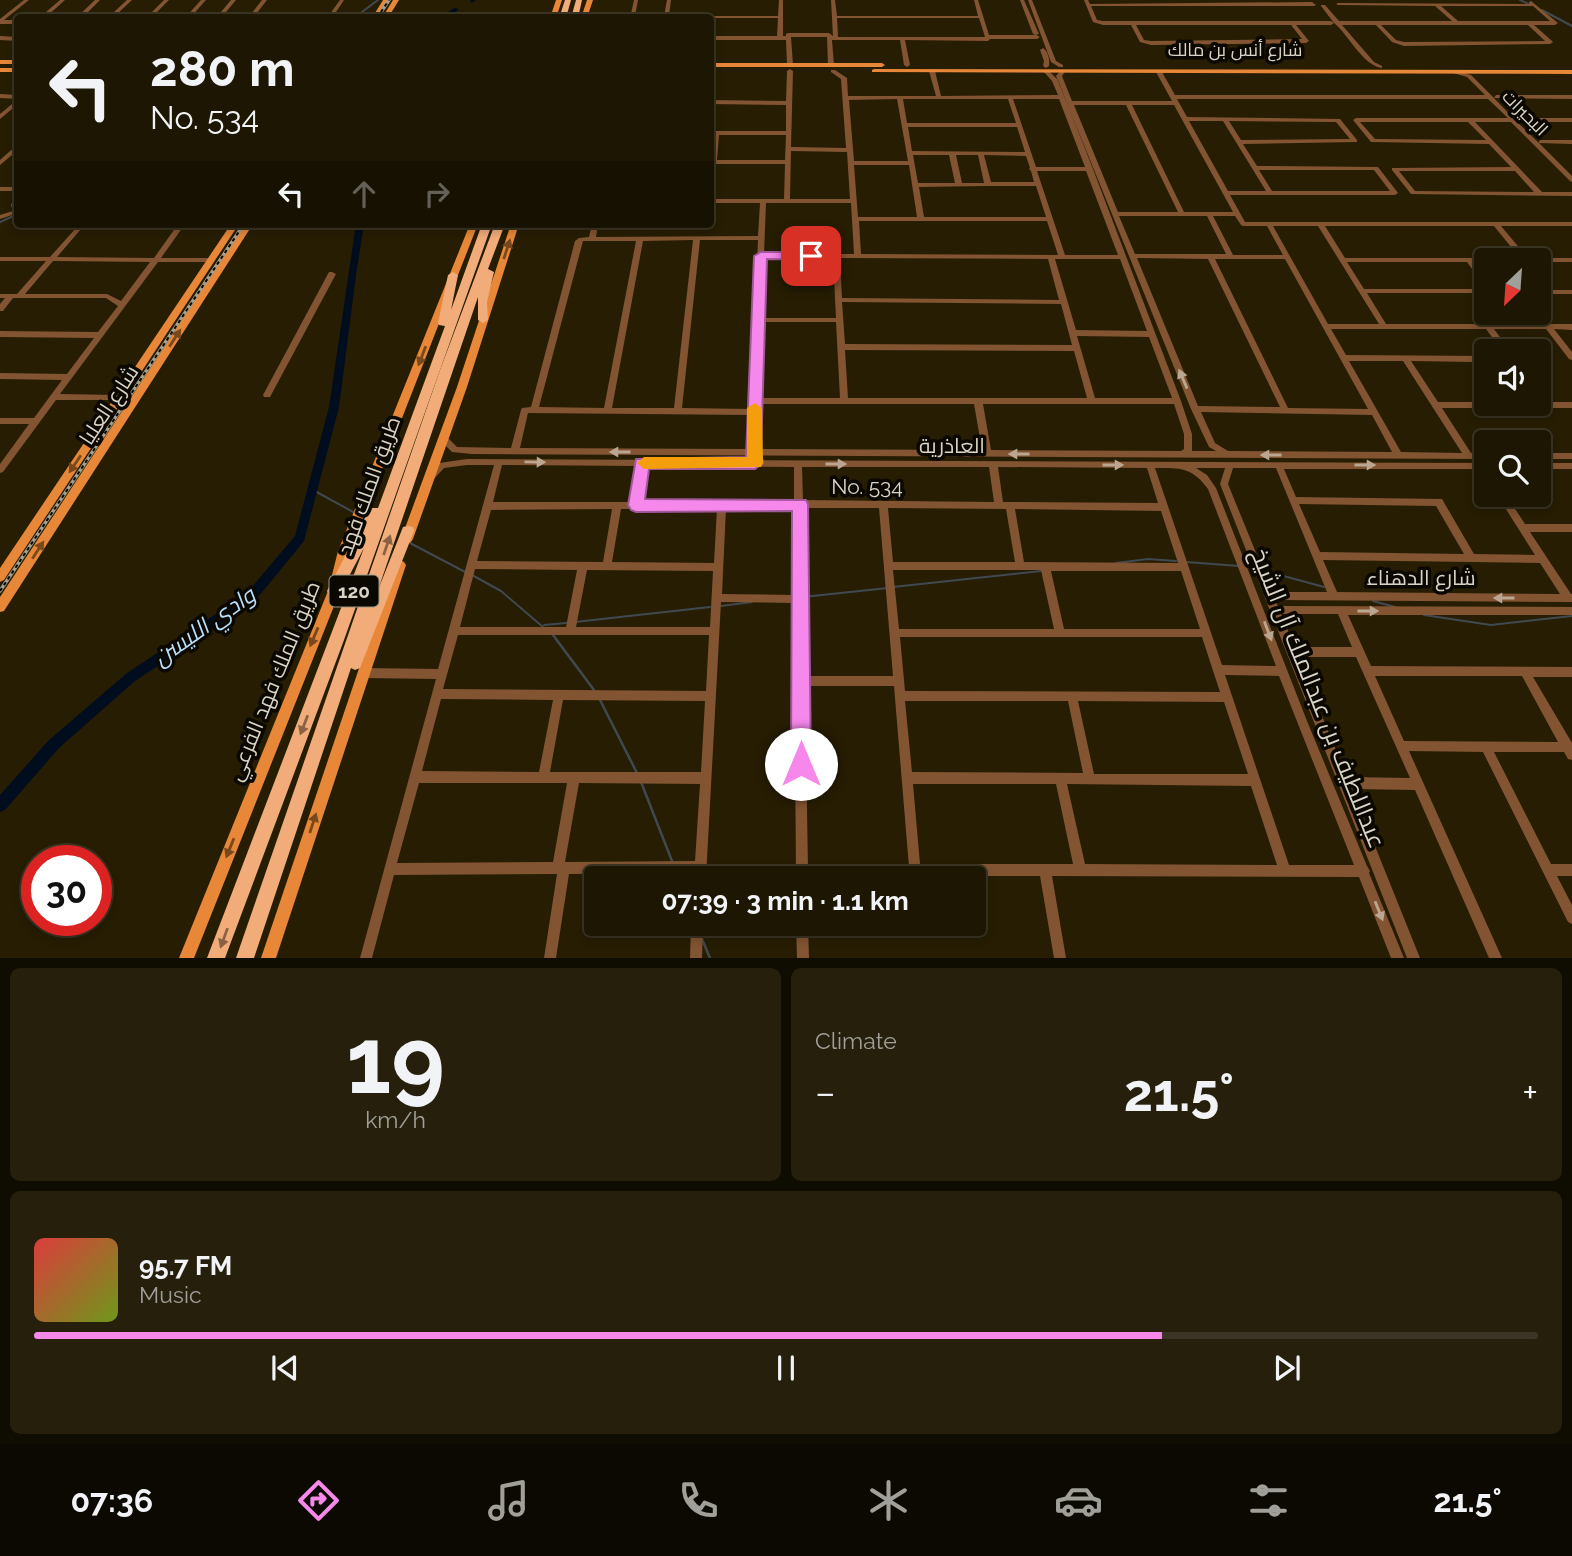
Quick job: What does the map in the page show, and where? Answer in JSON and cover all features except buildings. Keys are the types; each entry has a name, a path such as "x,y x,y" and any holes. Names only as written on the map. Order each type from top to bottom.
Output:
{"highway":[{"name":"طريق الملك فهد","path":"216,957 337,640 486,228"},
{"name":"طريق الملك فهد","path":"245,957 446,370 498,228"},
{"path":"483,320 482,302 495,250 492,245"},
{"path":"433,372 453,275"},
{"path":"334,591 397,468"},
{"path":"319,743 331,724 408,531"}],"main road":[{"name":"شارع أنس بن مالك","path":"714,65 906,68 932,71 1048,63"},
{"name":"شارع أنس بن مالك","path":"832,68 852,71 898,65 894,68 1048,63 1062,69 1158,72 1249,69"},
{"name":"شارع أنس بن مالك","path":"1282,69 1364,66 1572,67"},
{"name":"شارع أنس بن مالك","path":"714,71 790,68"},
{"name":"شارع أنس بن مالك","path":"1062,69 1572,72"},
{"name":"شارع العليا","path":"0,577 232,228"},
{"name":"شارع العليا","path":"0,607 247,228"},
{"name":"طريق الملك فهد الفرعي","path":"186,957 334,591 344,551 472,228"},
{"path":"268,957 406,547 408,531 443,438 514,228"}],"street":[{"path":"0,22 27,0"},
{"path":"46,14 62,0"},
{"path":"81,14 98,0"},
{"path":"114,14 130,0"},
{"path":"152,14 167,0"},
{"path":"191,14 204,0"},
{"path":"222,14 234,0"},
{"path":"253,14 265,0"},
{"path":"780,38 781,0"},
{"path":"833,0 832,68 844,78 858,256"},
{"path":"976,0 988,37"},
{"path":"1022,0 1048,63 1059,81 1070,107 1206,435 1212,445 1230,460 1224,484 1216,480 1208,482 1183,460 1188,450 1188,433 1090,169 1070,107 1061,97 1059,81 1059,76 1062,69 1048,63"},
{"path":"1030,0 1048,63"},
{"path":"1479,0 1485,5"},
{"path":"1529,0 1535,5 1555,23 1133,23 1095,21 1087,2 1535,5"},
{"path":"1317,3 1366,63 1364,66"},
{"path":"1211,4 1223,23"},
{"path":"1437,5 1458,24"},
{"path":"714,17 780,17"},
{"path":"834,17 982,18"},
{"path":"1133,23 1142,41 1151,43 1306,41 1292,23"},
{"path":"1333,23 1380,67"},
{"path":"1378,24 1394,41 1404,44 1550,42 1530,24"},
{"path":"714,38 788,38 788,35 829,35 833,38 1037,37"},
{"path":"787,201 790,68 788,38"},
{"path":"902,38 906,68"},
{"path":"844,78 852,71"},
{"path":"932,71 939,97"},
{"path":"1158,72 1242,224 1572,224"},
{"name":"البحيرات","path":"1455,72 1476,81 1572,180"},
{"name":"البحيرات","path":"1476,81 1477,72"},
{"path":"1010,97 1062,257"},
{"path":"846,98 1061,97"},
{"path":"1070,107 1174,100 1572,97"},
{"path":"900,98 921,219"},
{"path":"714,102 789,103"},
{"path":"0,117 14,103"},
{"path":"1128,103 1182,214"},
{"path":"1185,119 1338,120 1355,141 1239,142"},
{"path":"1225,119 1270,193"},
{"path":"1491,142 1373,141 1356,120 1572,120"},
{"path":"1470,120 1540,194"},
{"name":"البحيرات","path":"1515,120 1571,170"},
{"path":"905,125 1018,125"},
{"path":"714,132 789,133"},
{"path":"1541,142 1572,142"},
{"path":"788,149 850,150"},
{"path":"910,153 1027,154"},
{"path":"952,153 959,185"},
{"path":"981,153 988,185"},
{"path":"0,163 4,156"},
{"path":"714,162 788,162"},
{"path":"851,163 911,163"},
{"path":"1225,193 1395,193 1376,169 1255,168"},
{"path":"1032,169 1090,169"},
{"path":"1516,169 1394,169 1413,193 1572,194"},
{"path":"915,185 1038,184"},
{"path":"714,201 854,201"},
{"path":"755,463 763,201"},
{"path":"1115,214 1237,214"},
{"path":"1209,214 1231,257"},
{"path":"855,219 1049,219"},
{"path":"1269,224 1398,455"},
{"path":"1320,224 1384,326"},
{"path":"1496,224 1516,248"},
{"path":"0,309 79,228"},
{"path":"0,470 180,228"},
{"path":"592,239 594,228"},
{"path":"678,411 697,238"},
{"path":"534,410 578,241 761,238"},
{"path":"607,411 640,239"},
{"path":"761,256 1122,257"},
{"path":"836,256 844,401"},
{"path":"1132,256 1287,257"},
{"path":"1051,257 1092,401"},
{"path":"1211,257 1286,411"},
{"path":"0,259 211,260"},
{"path":"1343,260 1474,260"},
{"path":"1469,260 1474,266"},
{"path":"1551,260 1572,260"},
{"path":"267,395 332,274"},
{"path":"1362,291 1474,291"},
{"path":"1551,292 1572,292"},
{"path":"0,296 107,296 122,305"},
{"path":"839,300 1064,302"},
{"path":"1141,305 1152,306"},
{"path":"758,320 840,320"},
{"path":"1325,326 1474,326"},
{"path":"1488,326 1498,339"},
{"path":"1547,326 1572,327"},
{"path":"1547,326 1572,357"},
{"path":"1073,333 1151,334"},
{"path":"0,334 99,335"},
{"path":"841,347 1077,348"},
{"path":"1343,358 1474,359"},
{"path":"1405,358 1468,456"},
{"path":"0,376 69,376"},
{"path":"54,397 119,398"},
{"path":"755,401 1177,401"},
{"path":"978,401 987,453"},
{"path":"1436,405 1474,405"},
{"path":"1551,405 1572,405"},
{"path":"1195,409 1374,412"},
{"path":"515,451 526,410 755,412"},
{"path":"0,421 36,421"},
{"path":"1188,433 1198,440 1202,440 1206,435"},
{"name":"العاذرية","path":"443,438 455,450 471,451 1069,454 1183,460 1328,455 1474,456"},
{"path":"467,462 461,457 471,451"},
{"path":"1069,454 1070,464"},
{"path":"1328,455 1333,465"},
{"path":"1551,456 1572,456"},
{"path":"1558,456 1568,466"},
{"name":"العاذرية","path":"426,482 442,465 467,462 1150,465 1183,460"},
{"name":"العاذرية","path":"1230,460 1279,466 1474,467"},
{"path":"366,957 499,462"},
{"path":"636,505 641,463"},
{"path":"798,463 802,866"},
{"path":"993,464 1020,566"},
{"path":"1150,465 1285,870"},
{"path":"1279,466 1334,597"},
{"name":"عبداللطيف بن عبدالملك آل الشيخ","path":"1208,482 1398,957"},
{"name":"عبداللطيف بن عبدالملك آل الشيخ","path":"1224,484 1414,957"},
{"path":"1293,500 1439,502 1471,558"},
{"name":"No. 534","path":"487,506 800,504 1163,507"},
{"path":"607,566 617,505"},
{"path":"700,866 722,505"},
{"path":"883,505 915,866"},
{"path":"1509,507 1570,598"},
{"path":"1522,528 1572,528"},
{"path":"1317,556 1543,559"},
{"path":"1242,563 1255,563"},
{"path":"471,565 718,567"},
{"path":"570,631 583,566"},
{"path":"888,566 1182,567"},
{"path":"1045,567 1060,634"},
{"name":"شارع الدهناء","path":"1269,596 1570,598"},
{"path":"1282,596 1277,604 1289,611"},
{"path":"716,598 800,599"},
{"name":"شارع الدهناء","path":"1275,610 1572,611"},
{"path":"1341,611 1496,957"},
{"path":"454,631 714,631"},
{"path":"894,633 1205,633"},
{"path":"1291,652 1359,652"},
{"path":"1218,670 1283,671"},
{"path":"1368,671 1572,672"},
{"path":"1525,672 1570,751"},
{"path":"363,673 442,674"},
{"path":"800,681 898,681"},
{"path":"437,694 710,696"},
{"path":"543,778 559,695"},
{"path":"900,696 1226,697"},
{"path":"1072,697 1090,779"},
{"path":"1302,721 1319,722"},
{"path":"1401,747 1570,751"},
{"path":"1486,747 1572,918"},
{"path":"415,777 706,778"},
{"path":"550,957 574,778"},
{"path":"906,778 1254,780"},
{"path":"1060,779 1080,870"},
{"path":"1344,783 1418,784"},
{"path":"391,869 584,869"},
{"path":"986,870 1364,872"},
{"path":"1045,870 1059,957"},
{"path":"1548,870 1572,870"},
{"path":"695,957 696,936"},
{"path":"802,936 803,957"}],"waterway":[{"path":"359,14 378,0"},
{"path":"1520,0 1531,5"},
{"name":"وادي الليسن","path":"449,14 456,9"},
{"path":"1542,10 1572,26"},
{"path":"0,222 14,216"},
{"name":"وادي الليسن","path":"353,273 359,228"},
{"name":"وادي الليسن","path":"0,805 54,744 131,677 250,598 300,538 334,407 352,276"},
{"path":"313,490 355,513"},
{"path":"410,543 467,573"},
{"path":"1116,563 1148,559 1176,561"},
{"path":"1186,562 1239,566"},
{"path":"1262,570 1324,587"},
{"path":"893,587 1041,571"},
{"path":"472,575 501,591 543,627"},
{"path":"803,597 888,588"},
{"path":"1373,601 1395,607"},
{"path":"721,606 752,602"},
{"path":"575,622 710,607"},
{"path":"1424,615 1491,625 1572,616"},
{"path":"544,625 566,623"},
{"path":"553,635 594,690"},
{"path":"600,700 637,773"},
{"path":"641,782 672,861"},
{"path":"702,939 710,958"}],"railway":[{"path":"380,14 389,0"},
{"path":"0,591 241,228"}],"slow traffic":[{"path":"644,463 755,463 755,408"}],"route":[{"path":"801,764 800,504 636,505 641,463 755,463 753,452 761,256 811,256"}]}
